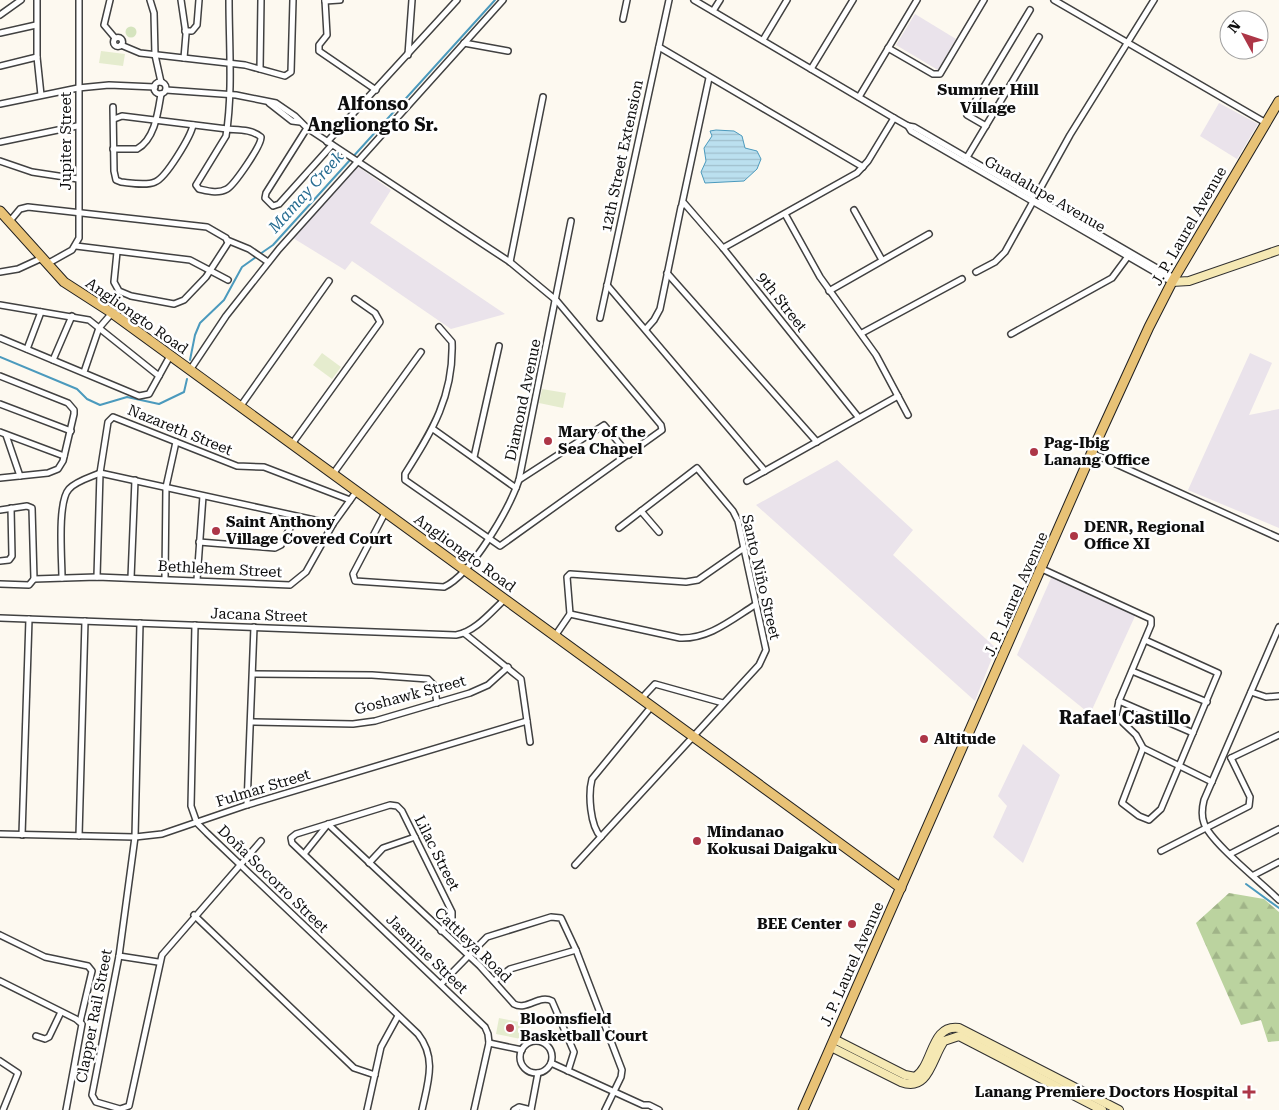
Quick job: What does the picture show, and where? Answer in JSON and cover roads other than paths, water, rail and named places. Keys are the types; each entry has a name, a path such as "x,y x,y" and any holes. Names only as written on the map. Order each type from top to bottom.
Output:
{"main road":[{"name":"J. P. Laurel Avenue","path":"803,1110 1092,453 1176,281 1279,101"},
{"name":"Angliongto Road","path":"0,211 68,285 112,313 385,514 505,599 901,888"}],"street":[{"path":"0,15 21,0"},
{"path":"37,0 36,57 41,95"},
{"name":"Jupiter Street","path":"76,246 79,238 80,213 78,179 79,0"},
{"path":"110,0 104,25 115,38 121,39 121,45 134,51 229,63 285,76 291,72 293,0"},
{"path":"150,0 154,13 155,55 161,82 165,84 166,90"},
{"path":"181,0 185,31 184,58"},
{"path":"185,31 192,31 198,25 199,0"},
{"path":"114,119 122,116 227,129 250,131 261,137 259,146 231,187 226,190 210,191 199,189 196,185 224,141 227,129 229,0"},
{"path":"260,69 261,0"},
{"path":"340,0 325,1 326,35 320,46 320,51 376,90"},
{"path":"408,56 412,0"},
{"path":"307,128 266,193 265,198 273,206 280,204 330,143 457,0"},
{"path":"190,370 216,330 268,262 353,158 504,0"},
{"path":"623,19 627,0"},
{"name":"12th Street Extension","path":"600,318 668,0"},
{"name":"Guadalupe Avenue","path":"694,0 908,126 912,131 930,138 1176,281"},
{"path":"713,11 720,0"},
{"path":"763,40 787,0"},
{"path":"811,69 854,0"},
{"path":"859,97 917,0"},
{"path":"888,48 933,74 940,74 984,0"},
{"path":"1054,0 1266,123"},
{"path":"976,272 1002,255 1033,198 1154,0"},
{"path":"986,126 967,115 1030,10"},
{"path":"0,33 36,25"},
{"path":"966,159 1039,37"},
{"path":"464,43 508,51"},
{"path":"659,47 863,167"},
{"path":"0,66 36,57"},
{"path":"646,329 658,314 709,78"},
{"path":"0,104 78,88 109,86 155,87 161,82"},
{"path":"155,87 156,92 161,94"},
{"path":"113,149 132,150 142,147 151,133 156,120 161,94 166,90 228,95 269,103 292,121 300,123 510,262 557,301 661,425 661,433 500,546 488,540 405,480 405,474 433,429 445,401 452,354 450,337 440,327"},
{"path":"510,262 543,97"},
{"path":"113,107 114,171 116,180 121,182 154,183 160,180 189,137 193,125"},
{"path":"723,248 849,178 863,167 894,118"},
{"path":"0,142 78,126"},
{"path":"0,160 32,172 78,179"},
{"name":"9th Street","path":"683,204 723,248 858,418"},
{"path":"10,221 25,207 207,227 226,239 249,248 268,262"},
{"path":"854,210 882,260"},
{"path":"785,214 829,291 862,334 908,415"},
{"name":"Diamond Avenue","path":"385,514 353,574 355,581 438,588 450,584 464,571 503,517 519,480 557,301 571,221"},
{"path":"829,291 929,234"},
{"path":"117,252 114,285 119,291 131,296 179,303 189,295 211,270 228,246 226,239"},
{"path":"0,267 2,272 44,261 76,246 190,260 228,280"},
{"path":"1176,281 1279,250"},
{"path":"1011,334 1112,278 1130,255"},
{"path":"667,273 817,442"},
{"path":"862,334 962,279"},
{"path":"240,407 329,281"},
{"path":"608,284 766,471"},
{"path":"291,444 380,320 375,313 355,299"},
{"path":"0,305 89,320 159,376"},
{"path":"27,349 40,312"},
{"path":"84,372 99,328 112,313"},
{"path":"53,360 72,316"},
{"path":"0,338 135,394 147,395 170,356"},
{"path":"474,457 499,346"},
{"path":"332,475 422,352"},
{"path":"0,376 68,403 74,410 63,458 58,469 54,472 0,478"},
{"path":"747,482 898,396"},
{"path":"0,404 70,431"},
{"name":"Nazareth Street","path":"100,473 108,422 113,417 237,466 264,467 350,500"},
{"path":"519,480 604,425 630,455"},
{"path":"433,429 516,488"},
{"path":"0,432 63,458"},
{"path":"6,435 20,476"},
{"path":"165,579 166,487 176,442"},
{"path":"1092,453 1279,538"},
{"name":"Santo Niño Street","path":"575,865 765,655 766,650 736,516 697,468 641,511"},
{"path":"97,577 100,473"},
{"path":"62,578 62,518 65,495 74,485 100,473 333,524"},
{"path":"131,578 135,480"},
{"name":"Bethlehem Street","path":"0,584 29,585 34,579 97,577 290,585 306,572 333,524 356,492"},
{"path":"197,580 203,496"},
{"path":"0,510 31,507 34,579"},
{"path":"0,561 9,560 12,556 11,508"},
{"path":"619,528 641,511 659,532"},
{"path":"199,542 275,548 281,545 296,517"},
{"path":"556,636 570,614 567,577 570,574 686,582 698,580 744,548"},
{"path":"1042,569 1151,619 1151,625 1119,701 1116,716 1136,735 1143,748 1212,782"},
{"path":"505,599 464,633 508,667 523,682 530,742"},
{"path":"570,614 680,638 694,639 705,636 755,605"},
{"name":"Jacana Street","path":"0,618 448,636 464,633"},
{"path":"22,835 29,619"},
{"path":"79,836 85,621"},
{"name":"Clapper Rail Street","path":"140,623 135,838 119,956 92,1095 96,1102 120,1108 126,1108 130,1102 158,962 165,950 194,915 261,841"},
{"name":"Doña Socorro Street","path":"195,625 191,806 197,823 418,1034 426,1044 431,1068 422,1110"},
{"path":"247,805 252,722 254,627"},
{"path":"1279,628 1202,808 1205,826 1214,840 1277,894 1279,900"},
{"path":"1143,748 1122,803 1144,819 1153,818 1161,809 1218,676 1215,670 1145,640"},
{"name":"Goshawk Street","path":"252,722 353,724 375,721 470,693 488,685 508,667"},
{"path":"1132,671 1207,702"},
{"path":"253,674 372,675 428,679 434,685 437,703"},
{"path":"641,699 655,684 723,702"},
{"path":"1251,692 1266,697 1279,696"},
{"path":"1119,701 1194,733"},
{"path":"601,837 594,827 590,787 592,779 651,707"},
{"name":"Fulmar Street","path":"0,834 135,838 162,834 247,805 527,721"},
{"path":"1231,758 1279,735"},
{"path":"1161,851 1205,826 1246,808 1250,803 1250,798 1231,758 1224,755"},
{"name":"Lilac Street","path":"291,839 295,835 328,824 394,805 402,811 452,912 452,918 441,931"},
{"path":"304,854 328,824"},
{"name":"Cattleya Road","path":"328,824 468,955 516,1006 544,998 554,1002 574,1052 568,1071"},
{"path":"1230,854 1279,829"},
{"path":"369,863 383,848 415,837"},
{"name":"Jasmine Street","path":"291,839 304,854 485,1027 489,1043"},
{"path":"1254,875 1279,862"},
{"path":"194,915 354,1068 375,1075"},
{"path":"441,984 490,935 551,917 561,918 576,950 622,1070 605,1110"},
{"path":"0,935 45,958 88,966 92,970 80,1022 82,1028 66,1110"},
{"path":"494,981 510,969 576,950"},
{"path":"119,956 158,962"},
{"path":"0,981 80,1022"},
{"path":"36,1036 45,1039 49,1037 61,1012"},
{"path":"367,1110 381,1047 398,1016"},
{"path":"832,1043 901,1082 916,1081 939,1035 946,1030 956,1028 1084,1096 1119,1110"},
{"path":"542,1042 551,1052 551,1063 546,1070 538,1073 529,1072 522,1065 520,1059 522,1050 529,1043 542,1042"},
{"path":"474,1110 489,1043 522,1050"},
{"path":"0,1061 18,1073 3,1110"},
{"path":"551,1063 645,1108 659,1110"},
{"path":"514,1110 518,1107 531,1110 538,1073"},
{"path":"1084,1096 1102,1110"}],"water":[{"path":"710,131 734,131 742,136 745,148 757,151 761,159 757,169 744,181 705,183 701,172 706,161 704,148 712,136"}],"waterway":[{"name":"Mamay Creek","path":"260,254 273,245 495,0"},
{"name":"Mamay Creek","path":"190,360 195,335 200,323 224,300 242,267 256,257"},
{"name":"Mamay Creek","path":"0,357 77,389 87,399 100,405 127,397 159,404 184,392 187,379"},
{"path":"1246,884 1279,908"}],"place":[{"name":"Mary of the Sea Chapel","path":"548,441"},
{"name":"Pag-Ibig Lanang Office","path":"1034,452"},
{"name":"Saint Anthony Village Covered Court","path":"216,531"},
{"name":"DENR, Regional Office XI","path":"1074,536"},
{"name":"Altitude","path":"924,739"},
{"name":"Mindanao Kokusai Daigaku","path":"697,841"},
{"name":"BEE Center","path":"852,924"},
{"name":"Bloomsfield Basketball Court","path":"510,1028"},
{"name":"Lanang Premiere Doctors Hospital","path":"1249,1092"}],"district":[{"name":"Summer Hill Village","path":"988,98"},
{"name":"Alfonso Angliongto Sr.","path":"373,113"},
{"name":"Rafael Castillo","path":"1125,717"}]}
